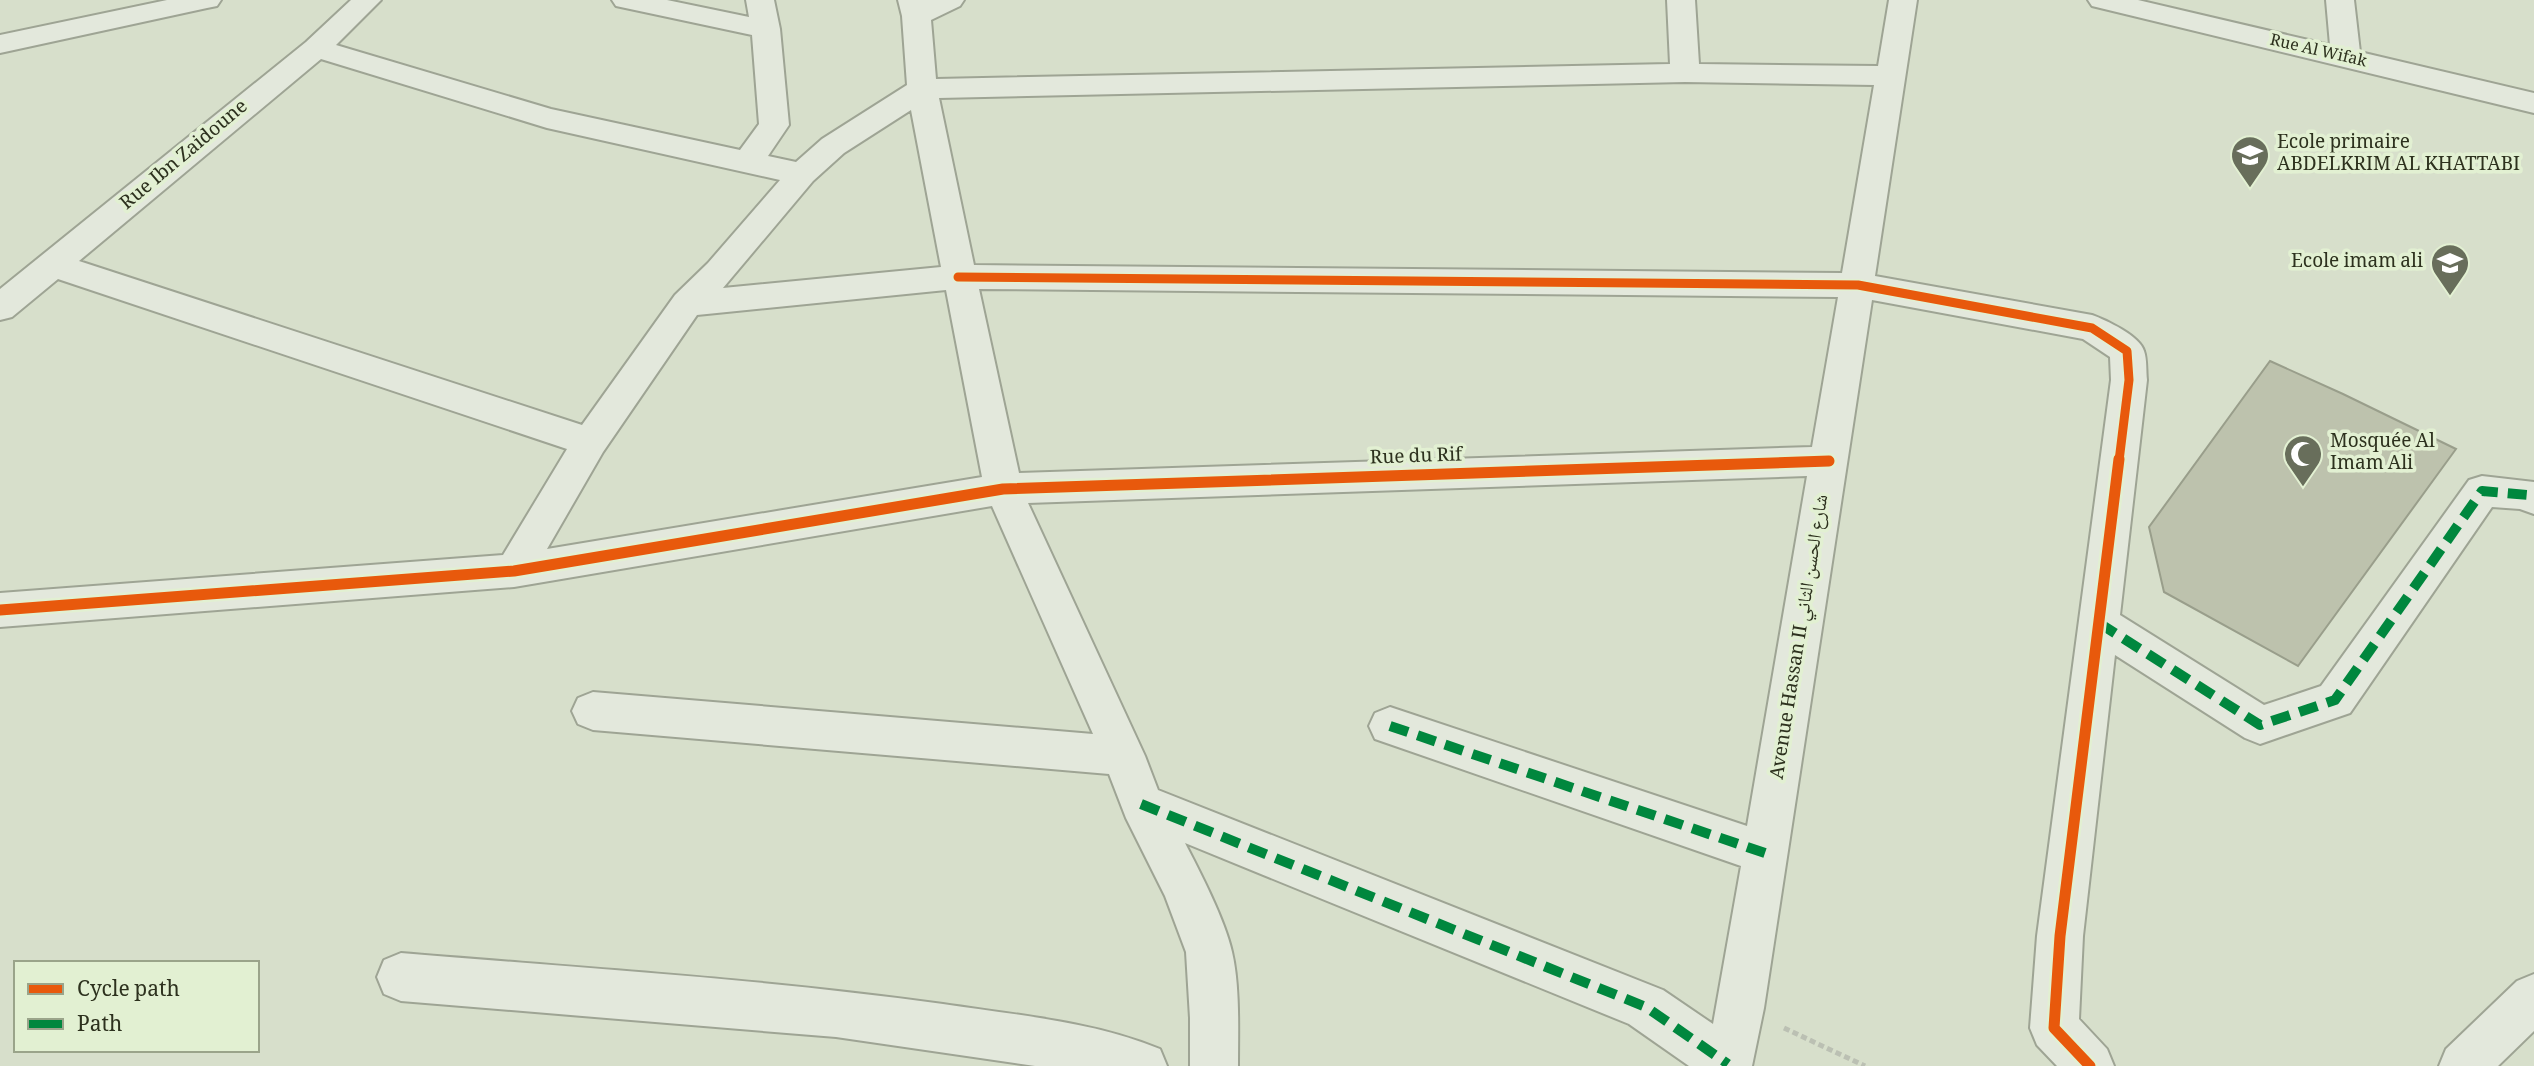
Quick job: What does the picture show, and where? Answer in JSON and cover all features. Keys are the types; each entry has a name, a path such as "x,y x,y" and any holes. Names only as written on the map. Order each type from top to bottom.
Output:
{"street":[{"path":"0,44 207,0"},
{"name":"Rue Ibn Zaidoune","path":"0,308 316,48 367,0"},
{"path":"626,0 766,29"},
{"path":"749,160 774,125 766,29 760,0"},
{"path":"950,0 914,8 922,89 1003,489 1124,756 1141,804 1184,887 1209,951 1214,1066"},
{"path":"1681,0 1685,73"},
{"name":"Avenue Hassan II شارع الحسن الثاني","path":"1728,1065 1740,1008 1903,0"},
{"name":"Rue Al Wifak","path":"2102,0 2136,4 2534,103"},
{"path":"2340,0 2346,58"},
{"path":"316,48 547,118 749,160 802,174"},
{"path":"514,571 590,442 687,304 720,271 802,174 833,146 922,89 1685,73 1889,76"},
{"path":"54,265 590,442"},
{"path":"687,304 958,277 1858,285 2092,328 2127,351 2129,380 2060,936 2054,1028 2090,1066"},
{"name":"Rue du Rif","path":"0,610 514,571 1003,489 1829,461"},
{"path":"2099,623 2260,725 2334,700 2482,491 2528,495 2534,499"},
{"path":"593,710 1124,756"},
{"path":"1390,726 1765,853"},
{"path":"1141,804 1646,1007 1728,1065"},
{"path":"401,976 836,1013 1064,1046 1143,1066"},
{"path":"2463,1066 2534,998"}],"path":[{"path":"1740,1008 1866,1066"}],"building":[{"name":"Mosquée Al Imam Ali","path":"2270,361 2456,449 2298,666 2164,592 2149,527"}],"marked path":[{"path":"2099,623 2260,725 2335,700 2482,491 2528,495 2534,499"},
{"path":"1390,726 1765,853"},
{"path":"1141,804 1646,1007 1728,1064"}],"cycle path":[{"path":"958,277 1858,285 2092,328 2127,351 2129,380 2060,936 2054,1028 2090,1066"},
{"path":"0,610 514,571 1003,489 1829,461"}],"place":[{"name":"Ecole primaire ABDELKRIM AL KHATTABI","path":"2250,189"},
{"name":"Ecole imam ali","path":"2450,297"},
{"name":"Mosquée Al Imam Ali","path":"2303,488"}]}
